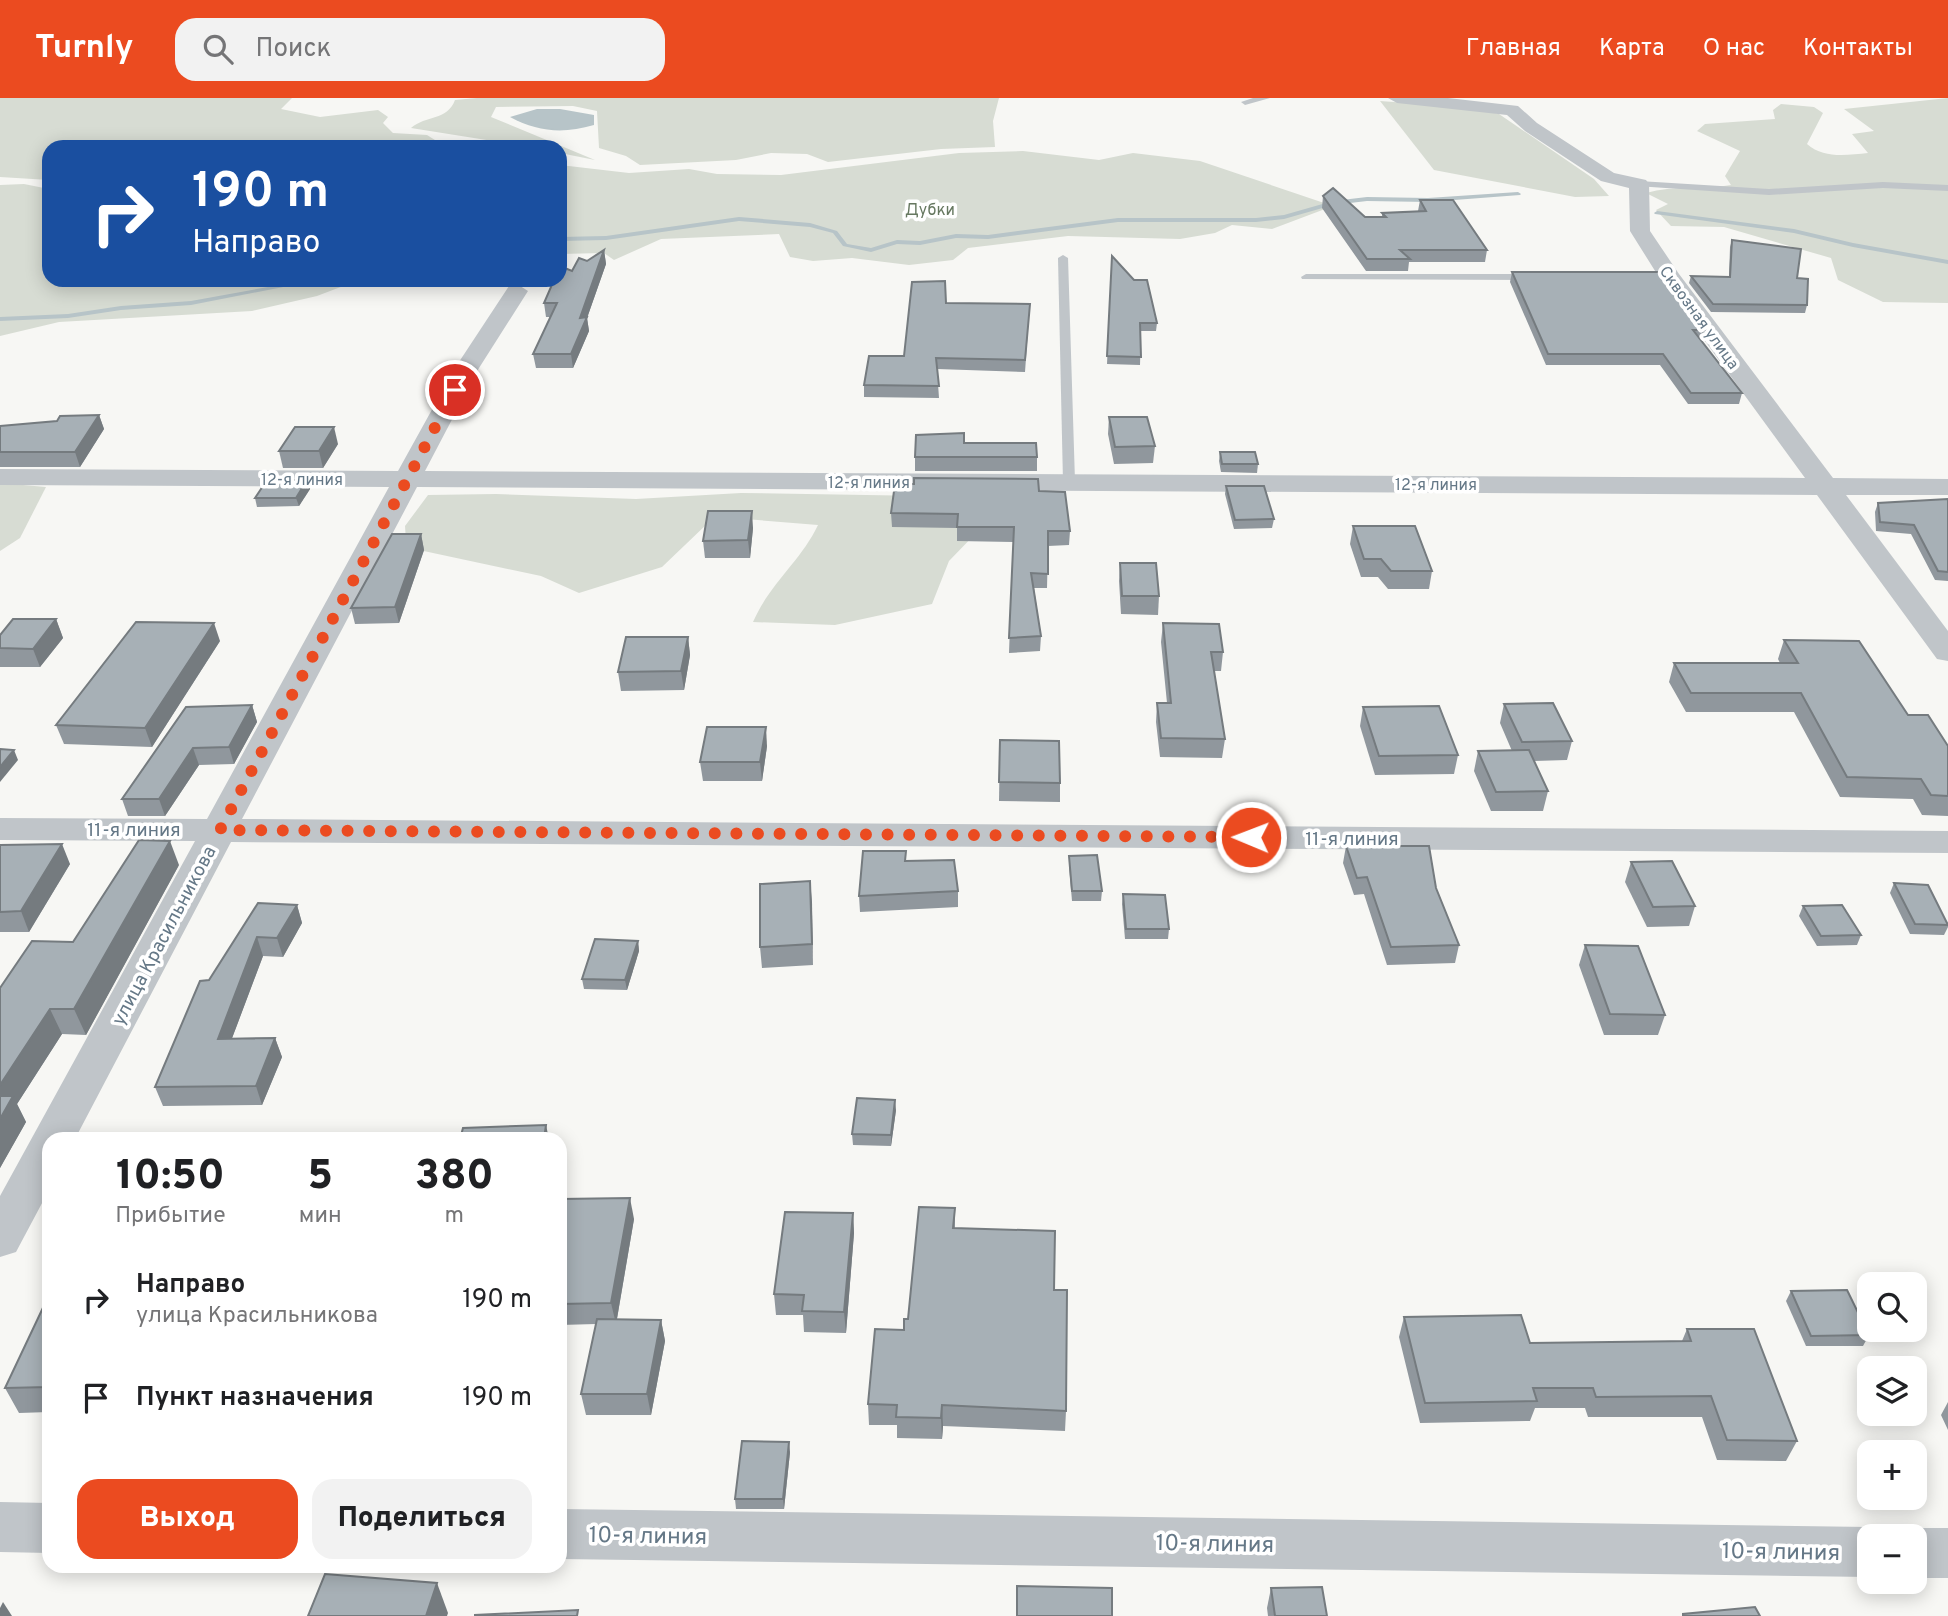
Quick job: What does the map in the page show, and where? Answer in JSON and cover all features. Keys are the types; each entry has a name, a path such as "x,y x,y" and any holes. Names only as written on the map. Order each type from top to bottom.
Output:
{"street":[{"path":"1397,98 1512,110 1531,127 1608,177 1639,184"},
{"name":"Сквозная улица","path":"1639,184 1640,232 1663,277 1948,652"},
{"name":"улица Красильникова","path":"58,1132 467,368 517,291"},
{"name":"12-я линия","path":"0,477 1948,487"},
{"name":"11-я линия","path":"0,828 1948,842"},
{"path":"0,1239 42,1161"},
{"path":"0,1527 42,1528"},
{"name":"10-я линия","path":"567,1534 1857,1552"},
{"path":"1927,1553 1948,1553"}],"lane":[{"path":"1245,102 1266,98"},
{"path":"1639,184 1769,192 1883,185 1948,188"},
{"path":"1063,258 1069,482"},
{"path":"1306,277 1544,277"}],"green space":[{"path":"0,98 292,98 281,109 320,117 378,110 388,117 383,123 393,133 427,135 435,140 42,140 42,180 0,177"},
{"name":"Дубки","path":"999,98 993,121 995,147 941,149 828,162 807,154 771,153 736,160 640,165 626,156 599,148 597,111 573,106 496,107 491,117 547,140 487,140 411,128 442,115 455,100"},
{"path":"1948,98 1948,303 1883,302 1838,280 1831,258 1724,227 1671,226 1656,210 1668,204 1646,193 1731,185 1725,176 1740,151 1697,131 1705,124 1775,119 1773,110 1781,104 1814,107 1823,113 1807,144 1828,154 1868,153 1852,134 1874,131 1844,109"},
{"path":"1380,101 1477,108 1499,114 1594,179 1609,196 1575,197 1434,170"},
{"name":"Дубки","path":"567,148 595,160 567,154"},
{"name":"Дубки","path":"1023,151 1099,160 1133,153 1200,161 1333,206 1272,229 1232,225 1215,233 1180,239 1068,236 968,248 953,260 909,265 852,258 813,261 790,257 779,234 661,239 614,260 604,253 567,254 567,166 629,173 689,169 717,174 781,175 959,153"},
{"path":"24,184 42,188 42,287 341,287 317,296 252,311 59,322 0,336 0,185"},
{"path":"0,483 46,487 20,538 0,551"},
{"path":"741,493 926,496 979,530 949,561 932,604 835,625 753,622 768,595 803,550 818,525 733,518 708,523 662,567 579,593 541,576 419,550 406,541 405,526 428,495 496,494 636,499"}],"shaded area":[{"path":"537,109 560,109 594,115 594,125 572,130 551,130 531,126 510,117"}],"building":[{"path":"1333,188 1365,217 1386,217 1382,213 1426,211 1420,200 1453,200 1487,250 1400,250 1410,259 1367,259 1323,196"},
{"path":"1732,240 1801,249 1797,278 1808,279 1807,305 1713,304 1691,276 1730,277"},
{"path":"604,250 580,318 587,317 571,354 533,354 557,303 544,303 551,287 567,287 567,269 572,271 579,258 587,261"},
{"path":"1112,256 1134,280 1147,280 1157,323 1140,323 1141,357 1107,356"},
{"path":"1512,272 1662,272 1704,330 1693,330 1742,393 1691,393 1663,354 1548,354"},
{"path":"945,281 946,303 1030,304 1025,360 936,358 939,386 864,385 869,356 904,356 912,282"},
{"path":"99,415 75,452 0,452 0,426 57,421 60,416"},
{"path":"1109,417 1147,417 1155,446 1115,447"},
{"path":"295,427 334,427 319,451 279,451"},
{"path":"964,433 964,443 1036,443 1037,457 915,457 916,435"},
{"path":"1220,452 1255,452 1258,464 1222,464"},
{"path":"914,478 1038,479 1039,491 1065,492 1070,531 1048,531 1048,574 1031,573 1041,636 1009,638 1014,527 957,527 958,514 891,513 895,484 914,484"},
{"path":"267,480 307,480 296,498 255,498"},
{"path":"1226,486 1264,486 1274,519 1235,520"},
{"path":"1948,499 1948,572 1938,571 1914,525 1880,522 1878,503"},
{"path":"708,511 752,511 748,540 703,541"},
{"path":"1353,526 1415,526 1432,571 1391,571 1381,559 1364,559"},
{"path":"392,534 421,534 395,607 351,608"},
{"path":"1120,563 1156,563 1159,596 1122,596"},
{"path":"13,619 56,619 33,649 0,648 0,635"},
{"path":"136,622 214,623 145,728 56,725"},
{"path":"1163,623 1219,624 1223,652 1211,652 1225,739 1161,738 1157,703 1171,703"},
{"path":"626,637 688,637 681,671 618,672"},
{"path":"1784,640 1859,641 1908,715 1928,715 1948,746 1948,796 1931,795 1921,779 1847,777 1801,693 1691,693 1674,663 1798,663"},
{"path":"1553,703 1572,741 1522,742 1504,704"},
{"path":"252,705 229,747 193,748 159,799 122,799 186,707"},
{"path":"1439,706 1458,755 1379,756 1363,707"},
{"path":"707,727 766,727 760,762 700,762"},
{"path":"1000,740 1059,741 1060,783 999,782"},
{"path":"0,749 14,750 0,767"},
{"path":"1529,750 1548,791 1496,792 1478,751"},
{"path":"139,840 170,841 74,1009 50,1009 0,1085 0,988 32,941 73,942"},
{"path":"62,844 21,911 0,912 0,845"},
{"path":"1346,846 1429,846 1436,888 1459,945 1391,947 1367,877 1357,878"},
{"path":"863,851 906,851 905,861 954,860 958,891 859,896"},
{"path":"1097,855 1102,891 1072,891 1069,856"},
{"path":"1672,861 1695,906 1653,907 1631,862"},
{"path":"810,881 812,944 760,947 760,884"},
{"path":"1894,883 1928,885 1948,925 1915,924"},
{"path":"1123,894 1165,895 1169,929 1126,929"},
{"path":"258,903 297,905 277,938 257,937 218,1039 275,1038 256,1086 155,1087 200,981 209,980"},
{"path":"1842,905 1861,935 1821,936 1803,906"},
{"path":"595,939 638,941 625,980 582,979"},
{"path":"1585,945 1638,946 1665,1015 1610,1014"},
{"path":"0,1096 13,1096 0,1119"},
{"path":"857,1098 895,1100 891,1135 852,1134"},
{"path":"546,1125 545,1132 462,1132 463,1128"},
{"path":"630,1198 611,1303 567,1304 567,1199"},
{"path":"919,1207 955,1208 953,1228 1055,1231 1054,1290 1067,1290 1066,1411 942,1405 941,1418 896,1417 897,1405 868,1404 875,1329 904,1330 904,1319 908,1319"},
{"path":"785,1212 853,1213 844,1312 802,1311 804,1295 774,1294"},
{"path":"1847,1290 1857,1310 1857,1335 1811,1336 1791,1291"},
{"path":"42,1310 42,1387 5,1388"},
{"path":"1521,1315 1530,1343 1691,1341 1687,1329 1754,1329 1797,1441 1727,1440 1711,1396 1596,1397 1593,1388 1533,1388 1537,1401 1425,1403 1404,1317"},
{"path":"597,1319 661,1320 647,1394 581,1394"},
{"path":"742,1441 789,1442 783,1499 735,1499"},
{"path":"325,1574 437,1583 426,1616 308,1616"},
{"path":"1017,1586 1112,1588 1112,1616 1017,1616"},
{"path":"1322,1587 1327,1616 1275,1616 1271,1588"},
{"path":"1755,1607 1760,1616 1683,1616 1683,1614"},
{"path":"578,1610 577,1616 475,1616 475,1615"}],"waterway":[{"path":"567,239 606,238 739,219 810,225 835,232 845,245 871,250 897,242 920,243 956,236 988,237 1118,220 1256,220 1284,217 1333,203 1367,199 1428,200 1518,194"},
{"path":"1657,213 1794,231 1948,262"},
{"path":"0,319 68,316 121,308 191,303 278,287"}],"route":[{"path":"455,390 220,830 1251,837"}]}
